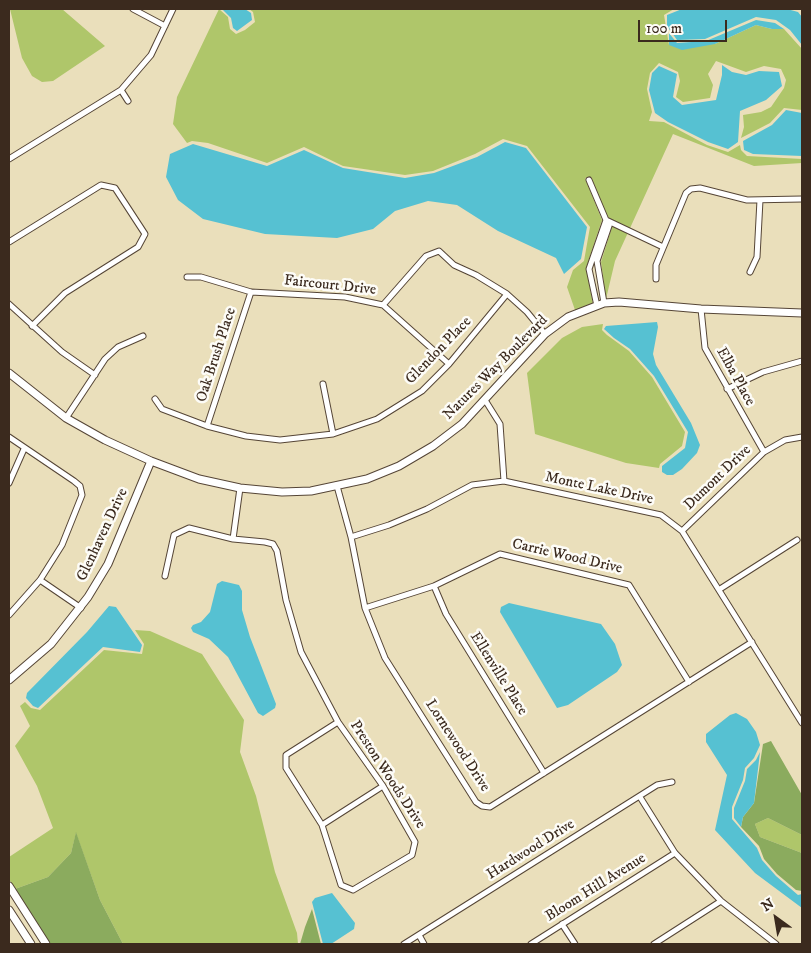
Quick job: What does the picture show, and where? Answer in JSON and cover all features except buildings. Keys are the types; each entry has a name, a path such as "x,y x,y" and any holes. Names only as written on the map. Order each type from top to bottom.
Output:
{"street":[{"path":"133,9 164,26"},
{"path":"9,159 121,90 151,55 173,9"},
{"path":"121,90 128,101"},
{"path":"589,180 608,221 597,261 601,304"},
{"path":"9,242 101,185 115,188 145,234 138,247 65,293 32,326"},
{"path":"656,279 656,265 663,246 686,193 690,189 700,188 747,200 802,199"},
{"path":"750,272 757,258 760,200"},
{"path":"608,221 663,246"},
{"path":"601,304 592,286 590,262 608,221"},
{"path":"384,305 426,256 439,252 454,265 476,275 507,294 527,312 545,334"},
{"name":"Faircourt Drive","path":"188,277 201,277 251,292 345,297 384,305 449,364"},
{"path":"592,286 600,283"},
{"name":"Oak Brush Place","path":"207,426 251,292"},
{"name":"Glendon Place","path":"155,399 162,409 207,426 246,436 280,440 333,434 377,420 422,391 449,364 507,294"},
{"name":"Natures Way Boulevard","path":"9,373 66,418 105,440 151,461 199,479 240,488 282,492 337,486 367,479 399,466 440,441 462,424 545,334 568,317 601,304 619,302 701,309 802,313"},
{"path":"9,304 62,352 95,375"},
{"name":"Elba Place","path":"701,309 705,348 764,452"},
{"path":"66,418 105,360 118,347 143,336"},
{"path":"727,388 763,372 802,361"},
{"path":"323,384 333,434"},
{"path":"485,400 500,424 504,481"},
{"path":"9,437 80,486 82,495 62,545 40,580 9,615"},
{"name":"Dumont Drive","path":"682,530 764,452 785,440 802,437"},
{"path":"9,483 24,449"},
{"name":"Glenhaven Drive","path":"9,680 50,644 80,608 108,564 151,461"},
{"name":"Monte Lake Drive","path":"350,537 389,525 427,509 472,485 504,481 661,515 682,530 802,724"},
{"name":"Lornewood Drive","path":"337,486 365,608 385,658 476,802 482,806 490,807 752,642"},
{"path":"233,539 240,488"},
{"name":"Preston Woods Drive","path":"165,576 174,535 189,528 233,539 273,544 277,551 286,600 301,652 338,722 383,786 415,842 412,855 353,890 341,885 322,825 286,768 286,755 338,722"},
{"path":"720,589 797,540"},
{"name":"Carrie Wood Drive","path":"365,608 434,586 500,554 629,585 689,682"},
{"path":"40,580 80,608"},
{"name":"Ellenville Place","path":"434,586 446,614 544,773"},
{"name":"Hardwood Drive","path":"404,944 658,785 672,782"},
{"path":"322,825 383,786"},
{"path":"640,797 675,853 721,901 776,944"},
{"name":"Bloom Hill Avenue","path":"531,944 675,853"},
{"path":"9,886 46,944"},
{"path":"654,944 721,901"},
{"path":"9,910 31,944"},
{"path":"562,924 575,944"},
{"path":"419,935 424,944"}],"green space":[{"path":"10,9 62,9 105,46 53,81 42,82 32,76 22,58"},
{"path":"219,9 228,17 230,29 236,34 255,22 253,12 249,9 674,9 664,15 669,45 715,44 756,25 772,29 784,29 802,49 802,110 784,108 770,123 741,138 744,127 743,115 761,112 771,107 784,88 786,80 781,69 764,66 746,72 716,61 708,74 713,85 710,98 683,102 676,97 680,81 678,72 659,63 650,73 647,89 652,112 649,121 664,122 707,145 728,152 740,145 741,150 747,156 802,159 802,163 754,166 673,134 615,261 606,299 601,262 613,224 607,216 591,177 585,178 602,220 586,268 593,304 575,310 567,287 573,270 584,261 590,227 527,146 503,139 475,154 433,171 405,175 343,166 304,147 267,163 208,143 192,141 187,143 173,124 177,97"},
{"path":"603,324 602,330 629,351 652,377 685,432 682,446 660,464 659,468 626,463 535,434 527,373 562,338 582,327"},
{"path":"135,630 150,631 202,654 244,720 240,752 256,796 275,872 297,933 298,944 123,944 100,900 76,833 71,853 48,877 15,889 9,879 9,857 53,828 37,786 15,746 30,726 20,706 25,702 31,708 40,710 104,650 142,654 144,644"},
{"path":"771,741 802,795 802,835 768,818 755,824 760,837 802,853 802,891 796,890 777,874 764,859 759,846 741,827 743,817 754,803 763,744"},
{"path":"768,818 802,835 802,853 760,837 755,824"},
{"path":"76,832 100,900 123,944 48,944 15,889 48,877 71,853"},
{"path":"312,909 321,944 300,944 305,927"}],"water":[{"path":"222,9 245,9 251,13 252,20 237,31 233,28 231,18"},
{"path":"682,9 787,9 798,12 802,17 802,45 790,30 776,20 756,17 705,39 677,40 667,26 667,15"},
{"path":"756,20 775,23 784,29 772,29 756,25 715,44 682,50 669,45 669,33 677,43 706,41"},
{"path":"722,65 732,72 746,75 759,71 779,72 782,86 766,100 740,111 738,142 728,149 708,142 668,122 655,113 649,90 652,73 659,66 677,74 673,97 682,105 716,100 722,75"},
{"path":"786,110 802,113 802,156 753,154 744,150 743,141 772,125"},
{"path":"505,142 526,148 587,227 581,259 564,274 556,258 498,231 457,205 428,201 395,211 373,229 337,238 265,234 203,219 178,200 166,177 170,154 193,144 267,166 304,150 343,168 405,178 434,173 477,157"},
{"path":"657,322 658,327 653,354 656,365 691,423 700,445 697,453 682,469 673,475 667,475 662,472 662,466 685,448 688,432 654,376 630,349 604,329 606,326"},
{"path":"222,581 239,585 242,591 242,610 250,637 276,704 275,708 263,716 258,713 228,657 209,639 193,632 191,628 193,625 201,622 210,612 217,584"},
{"path":"509,603 601,624 615,644 622,665 617,672 568,705 557,708 500,612 501,607"},
{"path":"109,606 116,607 142,645 140,652 103,647 38,708 33,706 26,698 27,693 87,632"},
{"path":"736,713 747,719 756,732 760,745 754,758 745,768 743,780 732,807 732,819 757,848 762,860 776,876 798,895 802,894 802,908 755,873 715,830 727,775 706,742 706,734 730,715"},
{"path":"760,752 754,803 743,817 741,827 734,818 734,808 745,781 747,769 756,760"},
{"path":"332,893 355,923 354,929 331,944 323,944 312,902 315,898"}]}
